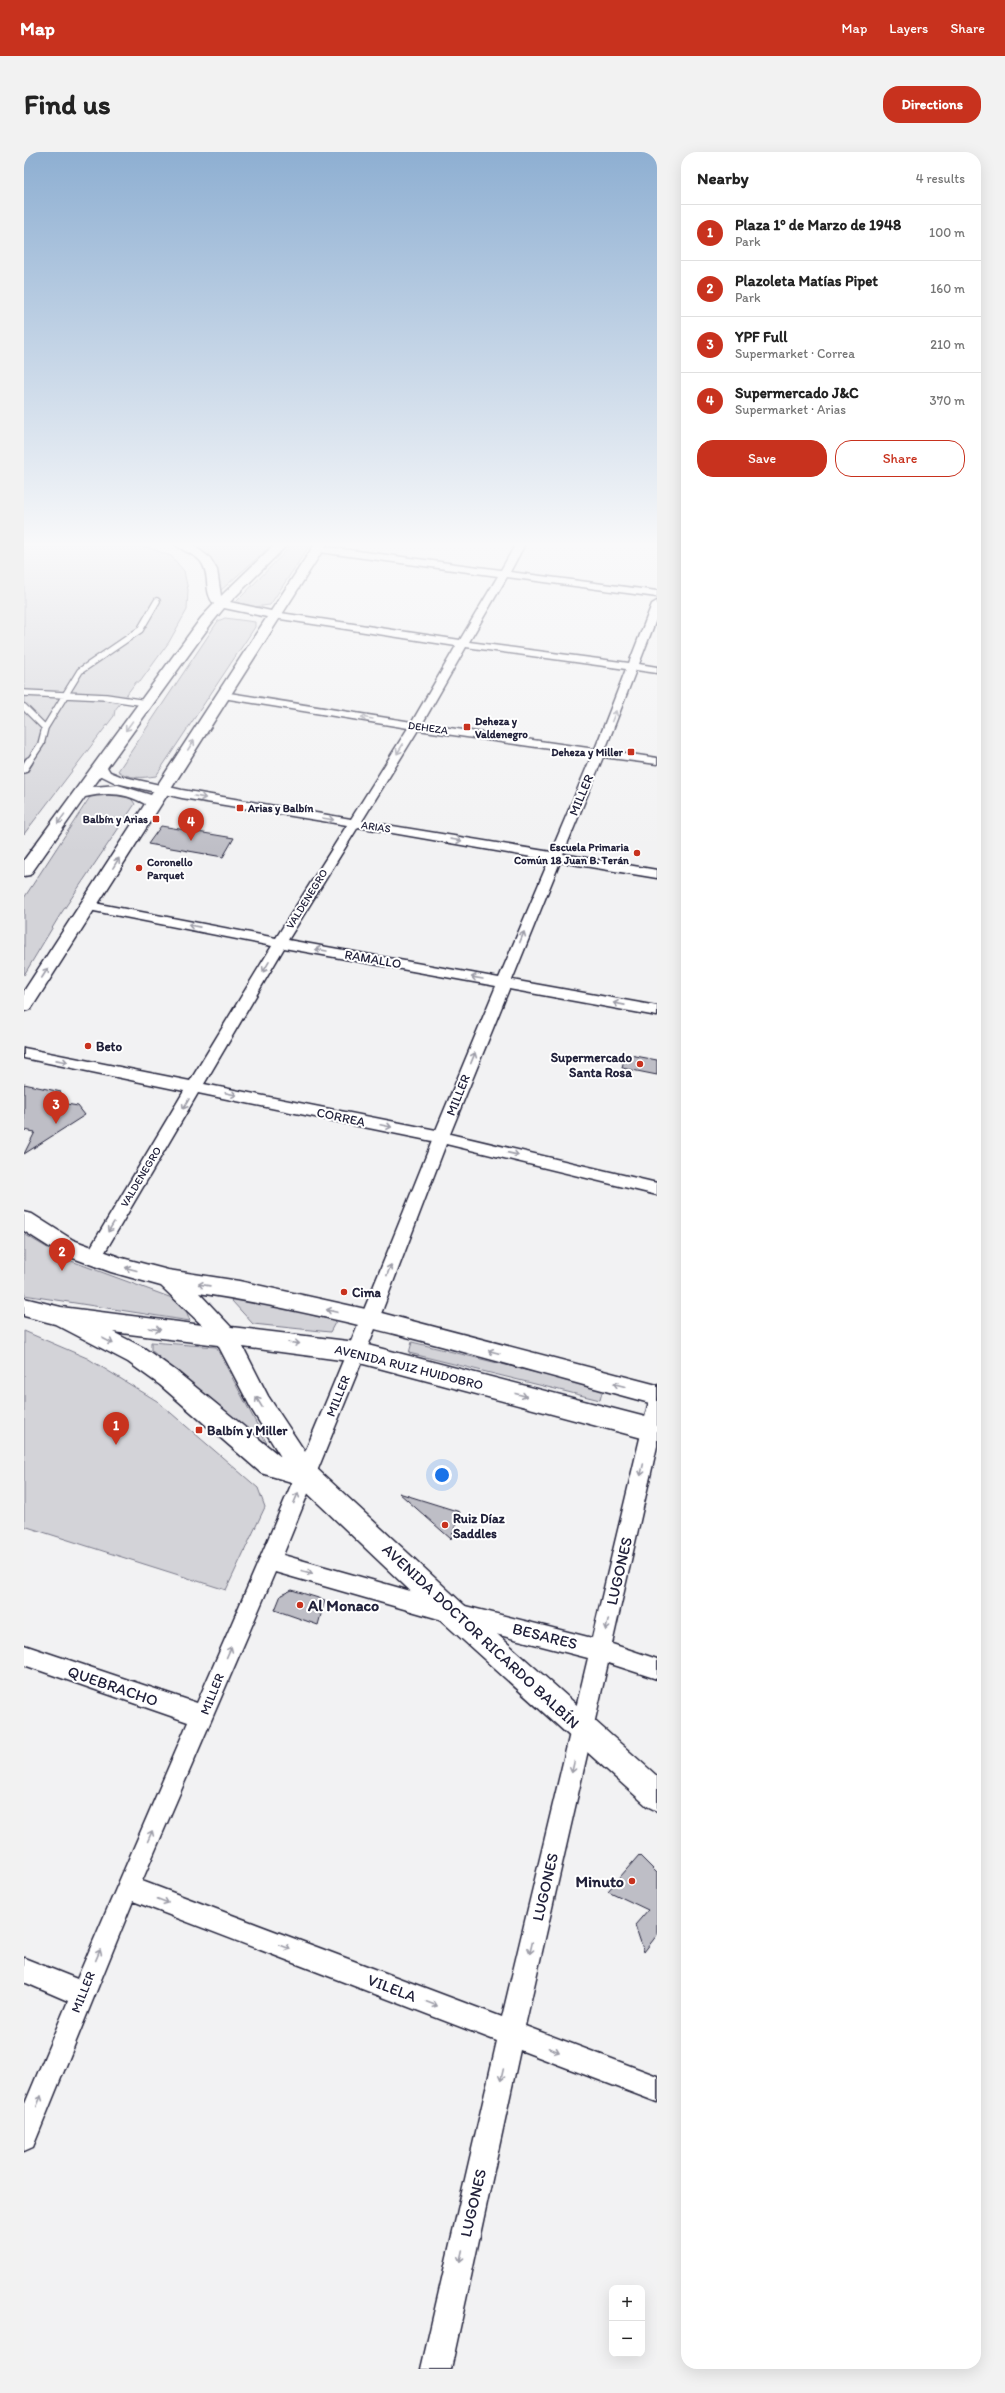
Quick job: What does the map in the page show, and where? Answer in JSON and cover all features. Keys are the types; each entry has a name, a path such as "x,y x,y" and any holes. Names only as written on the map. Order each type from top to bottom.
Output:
{"main road":[{"path":"24,871 188,645"},
{"path":"24,1005 89,906 255,645"},
{"path":"80,794 93,790 122,790 158,796"},
{"path":"24,1220 65,1246 93,1257 168,1279 239,1290 370,1319 657,1396"},
{"name":"AVENIDA DOCTOR RICARDO BALBÍN","path":"168,1279 199,1306 225,1336 260,1403 306,1475 339,1504 453,1613 657,1796"},
{"name":"AVENIDA DOCTOR RICARDO BALBÍN","path":"24,1307 61,1316 136,1355 168,1378 270,1465 306,1475"},
{"name":"AVENIDA RUIZ HUIDOBRO","path":"61,1316 356,1352 654,1430"}],"street":[{"name":"VALDENEGRO","path":"93,1257 196,1087 280,943 415,726 462,645"},
{"path":"474,645 657,670"},
{"name":"MILLER","path":"24,2138 127,1887 203,1716 306,1475 370,1319 503,983 642,645"},
{"name":"DEHEZA","path":"223,695 415,726 657,761"},
{"name":"ARIAS","path":"101,766 106,774 158,796 355,823 657,874"},
{"name":"RAMALLO","path":"89,906 280,943 657,1011"},
{"name":"CORREA","path":"24,1053 441,1137 657,1189"},
{"name":"LUGONES","path":"436,2369 511,2034 654,1430 657,1405"},
{"name":"BESARES","path":"270,1561 453,1613 601,1651 657,1669"},
{"name":"QUEBRACHO","path":"24,1655 203,1716"},
{"name":"VILELA","path":"127,1887 657,2089"},
{"path":"24,1970 82,1994"}],"lane":[{"path":"24,769 41,744 45,728 80,671 117,645"},
{"path":"24,693 65,694 146,703"},
{"path":"24,707 45,728"}],"shaded area":[{"path":"24,645 166,645 140,682 136,682 115,710 114,716 24,834"},
{"path":"202,645 243,645 156,776 136,777 123,774 118,771"},
{"path":"103,792 130,797 135,804 60,915 24,975 24,898 90,797"},
{"path":"24,1234 66,1259 172,1298 186,1310 190,1321 24,1295"},
{"path":"236,1296 336,1321 330,1332 253,1324 232,1301"},
{"path":"24,1331 87,1358 157,1401 258,1488 265,1507 226,1590 24,1526"},
{"path":"151,1342 216,1347 273,1455 151,1350"},
{"path":"412,1342 603,1389 600,1400 409,1353"}],"building":[{"path":"161,826 234,838 223,857 148,844"},
{"name":"Supermercado Santa Rosa","path":"625,1054 657,1060 657,1075 622,1068"},
{"path":"24,1084 61,1092 55,1102 78,1106 85,1115 24,1154 35,1132 24,1130"},
{"name":"Ruiz Díaz Saddles","path":"399,1493 460,1512 451,1539"},
{"name":"Al Monaco","path":"292,1590 325,1600 318,1625 275,1610 281,1595"},
{"path":"639,1855 657,1873 657,1935 644,1952 635,1925 648,1910 608,1891"}],"place":[{"name":"Deheza y Valdenegro","path":"467,727"},
{"name":"Deheza y Miller","path":"631,752"},
{"name":"Arias y Balbín","path":"240,808"},
{"name":"Balbín y Arias","path":"156,819"},
{"name":"Supermercado J&C","path":"191,841"},
{"name":"Escuela Primaria Común 18 Juan B. Terán","path":"637,853"},
{"name":"Coronello Parquet","path":"139,868"},
{"name":"Beto","path":"88,1046"},
{"name":"Supermercado Santa Rosa","path":"640,1064"},
{"name":"YPF Full","path":"56,1124"},
{"name":"Plazoleta Matías Pipet","path":"62,1271"},
{"name":"Cima","path":"344,1292"},
{"name":"Balbín y Miller","path":"199,1430"},
{"name":"Plaza 1º de Marzo de 1948","path":"116,1445"},
{"name":"Ruiz Díaz Saddles","path":"445,1525"},
{"name":"Al Monaco","path":"300,1605"},
{"name":"Minuto","path":"632,1881"}]}
